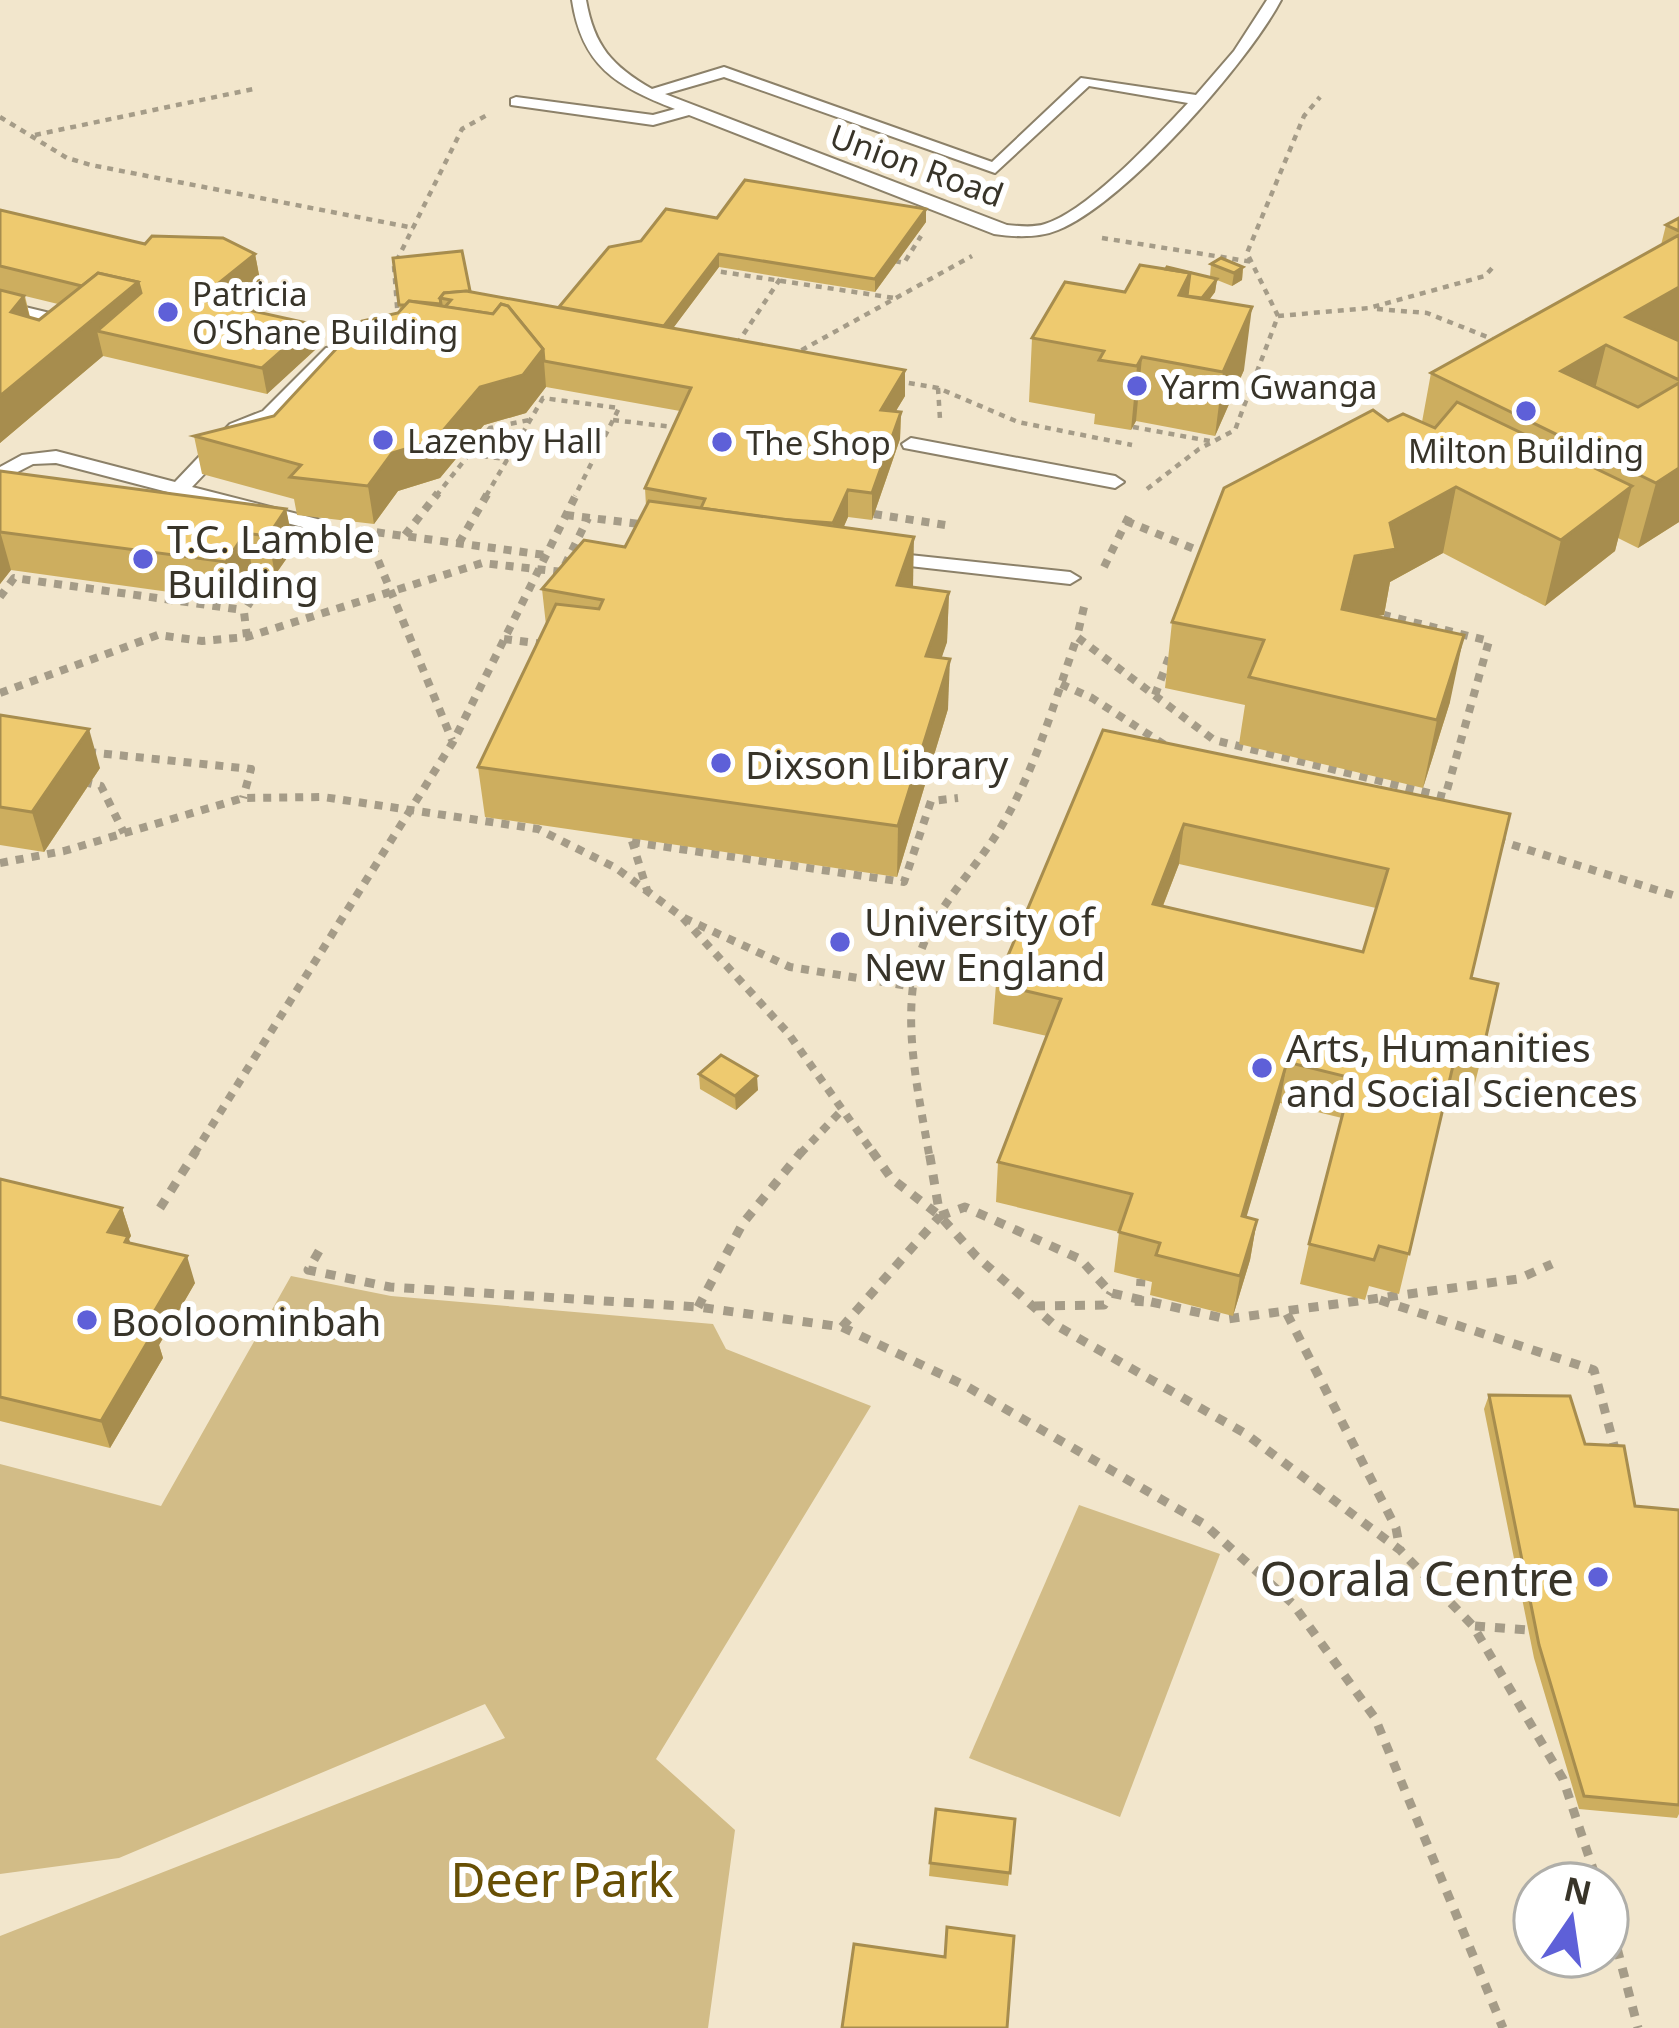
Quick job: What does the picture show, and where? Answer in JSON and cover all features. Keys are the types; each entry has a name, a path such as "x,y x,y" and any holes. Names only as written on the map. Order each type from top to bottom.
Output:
{"lane":[{"name":"Union Road","path":"579,0 590,48 602,64 650,94 1000,230 1030,231 1051,228 1081,211 1201,100 1274,0"},
{"path":"650,94 724,72 995,168 1085,81 1201,100"},
{"path":"516,103 653,120 689,110"},
{"path":"0,306 75,325"},
{"path":"180,488 237,428 269,416 332,352"},
{"path":"910,444 1115,482"},
{"path":"0,475 29,459 56,457 314,524"},
{"path":"873,557 1070,578"}],"path":[{"path":"34,136 258,88"},
{"path":"1141,492 1235,430 1277,316 1247,253 1304,116 1320,97"},
{"path":"332,352 338,345 400,323 392,273 462,129 516,103"},
{"path":"0,117 67,158 91,165 414,228"},
{"path":"1095,237 1254,262"},
{"path":"806,364 784,359 992,246"},
{"path":"1370,308 1485,276 1494,266"},
{"path":"700,282 711,268 894,298"},
{"path":"750,353 733,350 780,279"},
{"path":"1277,316 1370,308 1427,313 1514,347"},
{"path":"894,380 938,388 1018,422 1132,445"},
{"path":"580,403 587,394"},
{"path":"160,1208 453,742 619,408 543,398 459,543"},
{"path":"405,536 490,428 531,420"},
{"path":"613,420 683,428 674,447"},
{"path":"1132,428 1216,442"},
{"path":"518,441 565,447"},
{"path":"468,455 508,459"},
{"path":"631,542 648,505"},
{"path":"1099,577 1123,520 1134,506"},
{"path":"874,514 884,515"},
{"path":"566,515 661,526"},
{"path":"562,572 588,518"},
{"path":"1123,520 1202,552"},
{"path":"314,524 545,555"},
{"path":"366,531 453,742"},
{"path":"1195,564 1216,539"},
{"path":"0,693 158,634 202,641 247,637 482,563 579,574"},
{"path":"247,637 240,622 243,610 267,574"},
{"path":"0,597 14,578 243,610"},
{"path":"940,1216 914,1065 915,970 949,896 997,834 1029,773 1090,595"},
{"path":"1077,638 1214,740 1445,797 1489,641 1384,615"},
{"path":"1154,695 1179,632"},
{"path":"504,639 561,646"},
{"path":"1061,684 1092,698 1170,748"},
{"path":"82,759 90,749 251,770 243,798"},
{"path":"69,778 101,787 124,833"},
{"path":"0,863 64,851 243,798 322,797 538,829 616,868 682,917 788,1034 891,1178 940,1216 1032,1306 1052,1323 1246,1434 1400,1550 1473,1626 1563,1779 1590,1860"},
{"path":"647,891 632,841 904,882 931,801 958,798"},
{"path":"1491,838 1679,897"},
{"path":"682,917 790,967 915,987"},
{"path":"698,1307 717,1260 753,1202 844,1107"},
{"path":"842,1327 940,1216 965,1207 1079,1259 1111,1293 1139,1303 1227,1319 1518,1279 1552,1264"},
{"path":"319,1251 308,1270 390,1287 698,1307 842,1327 966,1386 1204,1524 1293,1604 1376,1718 1502,2028"},
{"path":"1139,1303 1141,1279"},
{"path":"1032,1306 1104,1305 1111,1293"},
{"path":"1379,1300 1594,1370 1615,1449"},
{"path":"1287,1314 1396,1528 1400,1550"},
{"path":"1473,1626 1528,1630"},
{"path":"1626,1980 1639,2028"}],"green space":[{"name":"Deer Park","path":"291,1276 391,1296 713,1324 726,1349 871,1406 656,1759 735,1830 708,2028 0,2028 0,1936 505,1738 485,1704 119,1858 0,1874 0,1464 161,1506"},
{"path":"1079,1505 1220,1554 1120,1817 969,1758"}],"building":[{"path":"745,180 926,209 875,279 719,254 664,326 559,307 609,247 641,241 666,209 717,218"},
{"path":"0,210 145,244 152,236 223,238 255,254 199,299 312,324 262,368 97,331 141,293 138,282 98,273 82,286 0,266"},
{"path":"1679,235 1679,287 1626,317 1679,341 1679,380 1606,345 1561,371 1638,407 1679,383 1679,468 1656,483 1431,373"},
{"path":"462,251 470,291 444,293 441,304 409,301 399,305 393,258"},
{"path":"1221,258 1243,267 1234,273 1211,264"},
{"path":"1140,265 1190,273 1179,295 1252,307 1223,372 1142,357 1137,366 1099,360 1104,351 1032,338 1065,282 1125,292"},
{"path":"1167,267 1217,279 1202,298 1187,296 1190,273"},
{"path":"98,273 138,282 0,396 0,290 24,296 11,312 39,320"},
{"path":"466,291 905,370 881,410 901,412 872,493 848,490 833,523 701,508 705,499 645,488 691,388 544,361 543,349 508,306 501,304 493,314 445,307 451,300 440,298 444,293"},
{"name":"Lazenby Hall","path":"409,301 493,314 501,304 508,306 543,349 523,375 480,387 435,440 392,453 368,486 290,477 301,465 194,436 274,416 362,321 398,313"},
{"path":"1457,402 1632,486 1561,540 1456,487 1390,523 1396,549 1355,556 1342,609 1464,635 1437,720 1249,677 1264,640 1172,622 1224,488 1373,410 1388,421 1403,414 1435,428"},
{"path":"0,471 286,509 268,536 245,533 226,562 0,532"},
{"name":"Dixson Library","path":"649,501 914,537 897,585 949,592 926,656 950,659 898,826 478,767 556,604 599,609 603,600 542,589 584,540 625,547"},
{"path":"0,715 89,729 32,812 0,807"},
{"name":"Arts, Humanities and Social Sciences","path":"1103,730 1510,814 1471,978 1498,984 1480,1063 1455,1057 1409,1254 1379,1246 1374,1260 1309,1244 1352,1078 1287,1062 1242,1216 1257,1220 1240,1276 1156,1255 1160,1243 1119,1232 1132,1194 998,1162 1061,999 996,984","holes":["1184,824 1388,869 1363,952 1153,904"]},
{"path":"721,1055 757,1076 735,1096 699,1074"},
{"name":"Booloominbah","path":"0,1179 122,1208 108,1232 128,1236 125,1242 187,1256 144,1329 154,1331 101,1421 0,1397"},
{"name":"Oorala Centre","path":"1489,1395 1570,1396 1585,1444 1624,1446 1635,1506 1679,1510 1679,1805 1584,1796 1539,1645"},
{"path":"936,1809 1015,1819 1010,1873 930,1863"},
{"path":"947,1927 1014,1936 1007,2028 842,2028 854,1944 945,1957"}],"place":[{"name":"Patricia O'Shane Building","path":"168,312"},
{"name":"Yarm Gwanga","path":"1137,386"},
{"name":"Milton Building","path":"1526,411"},
{"name":"Lazenby Hall","path":"383,440"},
{"name":"The Shop","path":"722,442"},
{"name":"T.C. Lamble Building","path":"143,559"},
{"name":"Dixson Library","path":"721,763"},
{"name":"University of New England","path":"840,942"},
{"name":"Arts, Humanities and Social Sciences","path":"1262,1068"},
{"name":"Booloominbah","path":"87,1320"},
{"name":"Oorala Centre","path":"1598,1577"}]}
